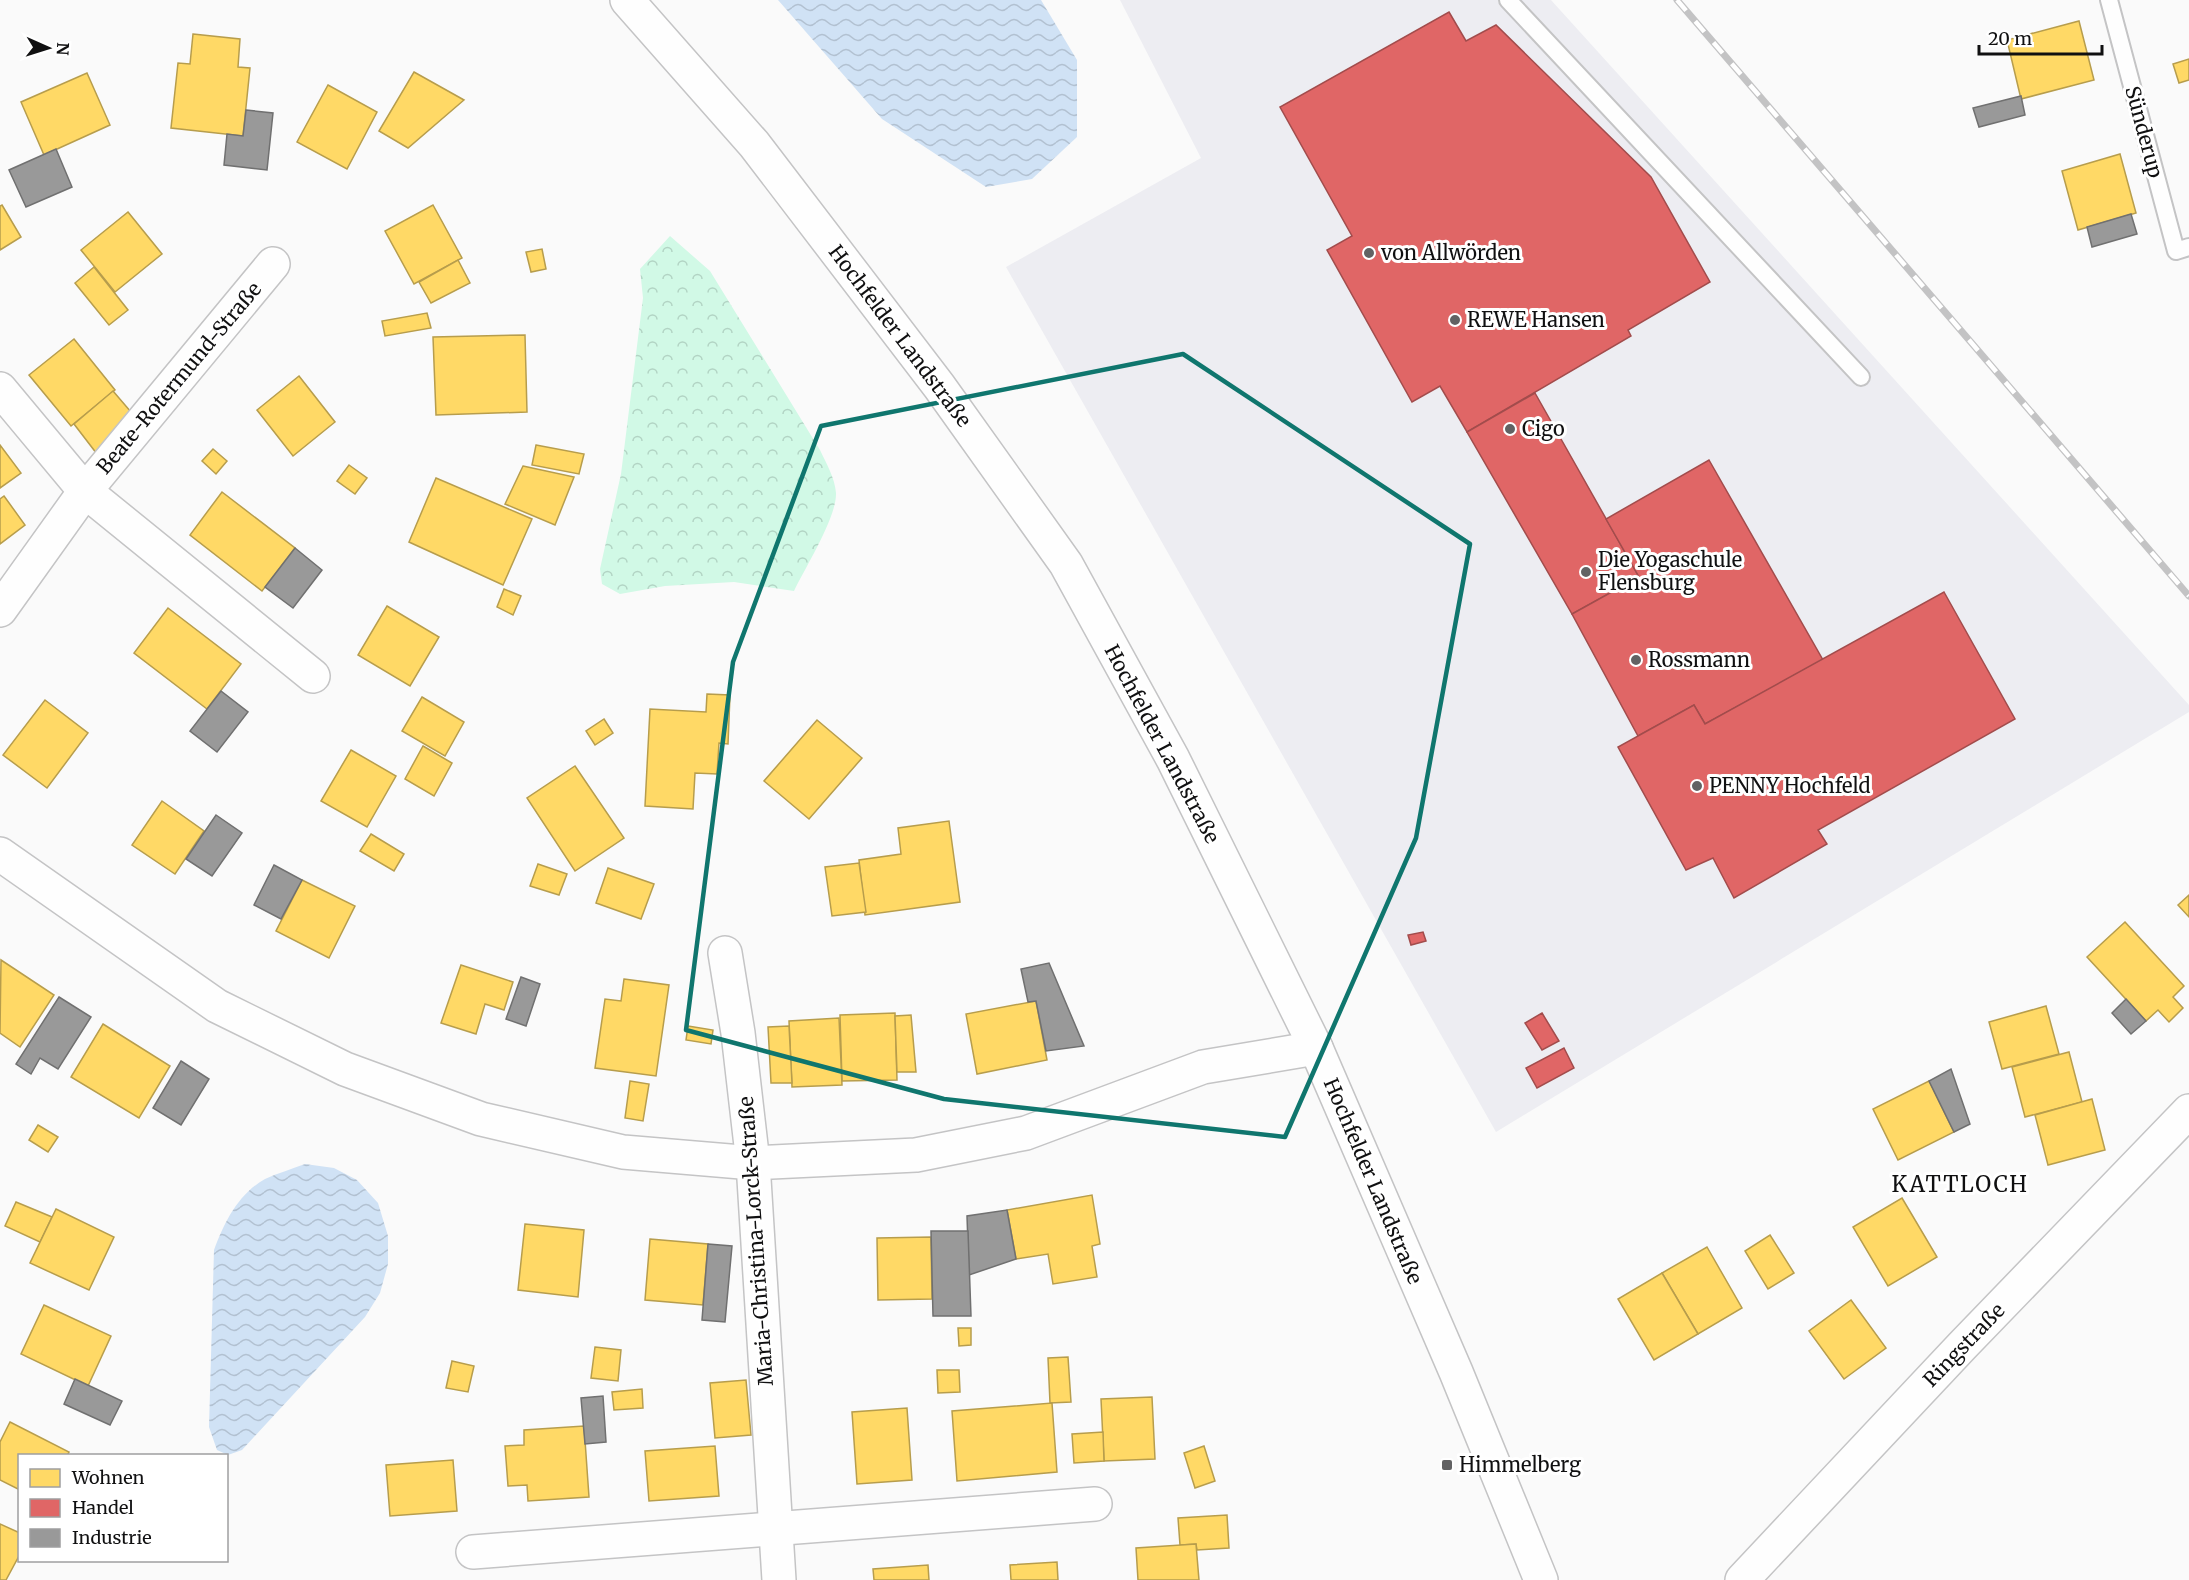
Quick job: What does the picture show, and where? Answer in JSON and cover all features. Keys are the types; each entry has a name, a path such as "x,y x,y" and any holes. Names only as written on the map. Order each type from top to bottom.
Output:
{"street":[{"name":"Hochfelder Landstraße","path":"627,0 754,144 939,386 1066,564 1173,759 1316,1048 1451,1361 1541,1580"},
{"name":"Beate-Rotermund-Straße","path":"0,610 85,491 273,264"},
{"name":"Beate-Rotermund-Straße","path":"0,389 85,491 313,676"},
{"path":"0,854 217,1006 366,1078 482,1119 623,1152 753,1163 916,1155 1026,1132 1203,1067 1316,1048"},
{"name":"Maria-Christina-Lorck-Straße","path":"725,953 738,1033 753,1163 779,1580"},
{"name":"Ringstraße","path":"1742,1580 1962,1346 2189,1111"},
{"path":"473,1552 1095,1504"}],"lane":[{"path":"1508,0 1862,377"},
{"name":"Sünderup","path":"2109,0 2176,251 2189,247"}],"highlighted area":[{"path":"1183,354 1470,544 1416,838 1285,1137 944,1099 686,1030 733,662 821,426"}],"shaded area":[{"path":"1120,0 1551,0 2189,705 2189,712 1496,1132 1006,267 1201,158"}],"green space":[{"path":"670,236 710,271 820,450 832,476 836,493 835,503 820,542 794,591 734,582 665,586 620,594 602,584 600,569 621,474 643,298 640,269"}],"water":[{"path":"778,0 1041,0 1077,60 1077,137 1032,179 986,187 882,119"},
{"path":"305,1164 334,1168 357,1180 378,1203 388,1236 388,1264 380,1293 365,1317 242,1450 228,1455 217,1450 209,1427 214,1250 233,1210 255,1185"}],"building: Wohnen":[{"path":"2079,21 2094,80 2021,99 2007,40"},
{"path":"193,34 240,39 238,67 250,68 243,136 171,128 178,63 190,64"},
{"path":"2189,59 2189,80 2179,83 2173,64"},
{"path":"414,72 464,100 408,148 379,131"},
{"path":"87,73 110,125 44,155 21,102"},
{"path":"328,85 377,112 347,169 297,142"},
{"path":"2120,154 2136,213 2078,230 2062,171"},
{"path":"2,205 21,237 0,250 0,206"},
{"path":"433,205 462,258 414,284 385,231"},
{"path":"128,212 162,254 115,292 81,250"},
{"path":"542,249 546,269 531,272 526,252"},
{"path":"458,260 470,283 431,303 419,282"},
{"path":"94,267 128,310 109,325 75,283"},
{"path":"427,313 431,328 385,336 382,321"},
{"path":"525,335 527,412 436,415 433,337"},
{"path":"74,339 115,390 71,426 29,375"},
{"path":"299,376 335,422 293,456 257,410"},
{"path":"113,391 131,412 97,454 74,424"},
{"path":"0,445 21,473 0,488"},
{"path":"536,445 584,454 579,474 532,465"},
{"path":"213,449 227,461 216,474 202,461"},
{"path":"349,465 367,478 355,494 337,481"},
{"path":"523,466 574,477 555,525 505,504"},
{"path":"436,478 532,519 503,585 409,542"},
{"path":"222,492 295,548 262,591 190,535"},
{"path":"4,496 25,525 0,544 0,499"},
{"path":"504,589 521,596 513,615 497,607"},
{"path":"387,606 439,637 410,686 358,655"},
{"path":"168,608 241,664 207,709 134,653"},
{"path":"707,694 730,695 728,744 719,743 717,774 695,773 693,809 645,806 650,709 706,712"},
{"path":"422,697 464,722 445,756 402,731"},
{"path":"45,700 88,733 47,788 3,755"},
{"path":"604,719 613,733 595,745 586,731"},
{"path":"817,720 862,758 809,819 764,781"},
{"path":"423,746 452,763 434,796 405,779"},
{"path":"351,750 396,776 367,827 321,801"},
{"path":"575,766 624,838 575,871 527,798"},
{"path":"162,801 204,831 175,874 132,845"},
{"path":"949,821 960,902 865,915 859,860 901,854 898,828"},
{"path":"371,834 404,854 394,871 360,851"},
{"path":"859,863 866,912 832,916 825,867"},
{"path":"538,864 567,874 559,895 530,886"},
{"path":"608,868 654,884 641,919 596,903"},
{"path":"302,880 355,906 329,958 276,931"},
{"path":"2189,895 2189,917 2178,905"},
{"path":"2125,922 2184,986 2173,997 2183,1008 2169,1022 2158,1010 2146,1021 2087,957"},
{"path":"1,960 54,995 20,1047 0,1033"},
{"path":"461,965 513,982 504,1010 485,1004 476,1034 441,1023"},
{"path":"624,979 669,985 656,1076 595,1068 605,999 621,1001"},
{"path":"1036,1001 1047,1060 977,1074 966,1014"},
{"path":"2046,1006 2059,1054 2002,1069 1989,1022"},
{"path":"895,1013 897,1080 842,1081 840,1015"},
{"path":"911,1015 916,1072 897,1072 895,1016"},
{"path":"839,1018 842,1085 792,1087 789,1021"},
{"path":"103,1024 170,1066 139,1118 71,1077"},
{"path":"688,1026 713,1030 711,1044 686,1040"},
{"path":"789,1026 792,1083 771,1083 768,1027"},
{"path":"2069,1052 2082,1102 2025,1117 2012,1067"},
{"path":"630,1081 649,1084 643,1121 625,1118"},
{"path":"1929,1081 1954,1132 1898,1160 1873,1109"},
{"path":"2092,1099 2105,1150 2048,1165 2035,1115"},
{"path":"38,1125 58,1137 48,1152 29,1140"},
{"path":"1092,1195 1100,1244 1092,1246 1097,1277 1053,1284 1048,1254 1016,1259 1007,1210"},
{"path":"1902,1198 1937,1257 1888,1286 1853,1227"},
{"path":"16,1202 52,1217 40,1242 5,1226"},
{"path":"56,1209 114,1237 89,1290 30,1263"},
{"path":"525,1224 584,1230 578,1297 518,1290"},
{"path":"1770,1235 1794,1273 1768,1289 1745,1251"},
{"path":"931,1237 932,1299 878,1300 877,1238"},
{"path":"650,1239 708,1244 703,1305 645,1300"},
{"path":"1707,1247 1742,1308 1698,1334 1662,1273"},
{"path":"1662,1273 1698,1334 1654,1360 1618,1299"},
{"path":"1851,1300 1886,1348 1844,1379 1809,1331"},
{"path":"44,1305 111,1336 88,1386 21,1354"},
{"path":"958,1328 971,1328 971,1345 959,1346"},
{"path":"595,1347 621,1350 618,1381 591,1378"},
{"path":"1068,1357 1071,1402 1050,1403 1048,1358"},
{"path":"452,1361 474,1366 468,1392 446,1388"},
{"path":"937,1370 959,1370 960,1392 938,1393"},
{"path":"746,1380 751,1435 715,1438 710,1383"},
{"path":"642,1389 643,1408 614,1410 612,1392"},
{"path":"1152,1397 1155,1459 1104,1461 1101,1399"},
{"path":"1052,1403 1057,1472 957,1481 952,1411"},
{"path":"907,1408 912,1480 857,1484 852,1412"},
{"path":"10,1422 69,1452 68,1454 18,1454 18,1489 0,1480 0,1442"},
{"path":"584,1426 589,1497 528,1501 527,1485 508,1486 505,1446 524,1445 524,1430"},
{"path":"1103,1432 1104,1461 1074,1463 1072,1434"},
{"path":"715,1446 719,1496 649,1501 645,1451"},
{"path":"1204,1446 1215,1481 1195,1488 1184,1453"},
{"path":"453,1460 457,1511 390,1516 386,1465"},
{"path":"1227,1515 1229,1548 1197,1550 1196,1544 1180,1545 1178,1518"},
{"path":"0,1524 18,1532 18,1558 6,1580 0,1580"},
{"path":"1196,1544 1199,1580 1138,1580 1136,1548"},
{"path":"1057,1562 1058,1580 1011,1580 1010,1565"},
{"path":"928,1565 929,1580 874,1580 873,1569"}],"building: Handel":[{"path":"1449,12 1466,41 1496,25 1651,177 1710,282 1628,330 1631,336 1467,432 1440,386 1412,402 1327,250 1352,236 1280,107"},
{"path":"1535,393 1639,577 1572,614 1467,432"},
{"path":"1709,460 1823,660 1705,724 1694,705 1638,736 1572,614 1639,577 1606,519"},
{"path":"1944,592 2015,719 1818,830 1827,844 1734,898 1713,858 1686,870 1618,747 1694,705 1705,724"},
{"path":"1423,932 1426,941 1411,945 1408,935"},
{"path":"1542,1013 1559,1041 1542,1050 1525,1023"},
{"path":"1564,1048 1574,1068 1537,1088 1526,1068"}],"building: Industrie":[{"path":"2021,96 2025,115 1979,127 1973,108"},
{"path":"246,110 273,113 267,170 224,165 227,134 243,136"},
{"path":"56,149 72,187 26,207 9,170"},
{"path":"2131,214 2137,234 2092,247 2087,227"},
{"path":"295,548 322,570 293,608 265,587"},
{"path":"221,691 248,712 217,752 190,731"},
{"path":"216,815 242,833 212,876 186,859"},
{"path":"274,865 302,880 281,919 254,905"},
{"path":"1049,963 1084,1046 1046,1051 1036,1001 1028,1002 1021,969"},
{"path":"521,977 540,984 526,1026 506,1019"},
{"path":"59,997 91,1017 58,1069 40,1058 31,1074 16,1064"},
{"path":"2126,999 2146,1021 2131,1034 2112,1013"},
{"path":"181,1061 209,1079 181,1125 153,1108"},
{"path":"1951,1069 1970,1124 1954,1132 1929,1081"},
{"path":"1007,1210 1016,1259 969,1275 967,1216"},
{"path":"931,1231 968,1231 971,1316 933,1316"},
{"path":"708,1244 732,1246 725,1322 702,1320"},
{"path":"75,1379 122,1401 110,1425 64,1404"},
{"path":"603,1396 606,1442 585,1444 581,1398"}],"railway":[{"path":"1677,0 2189,596"}],"place":[{"name":"von Allwörden","path":"1369,253"},
{"name":"REWE Hansen","path":"1455,320"},
{"name":"Cigo","path":"1510,429"},
{"name":"Die Yogaschule Flensburg","path":"1586,572"},
{"name":"Rossmann","path":"1636,660"},
{"name":"PENNY Hochfeld","path":"1697,786"},
{"name":"Himmelberg","path":"1447,1465"}],"district":[{"name":"KATTLOCH","path":"1960,1184"}]}
